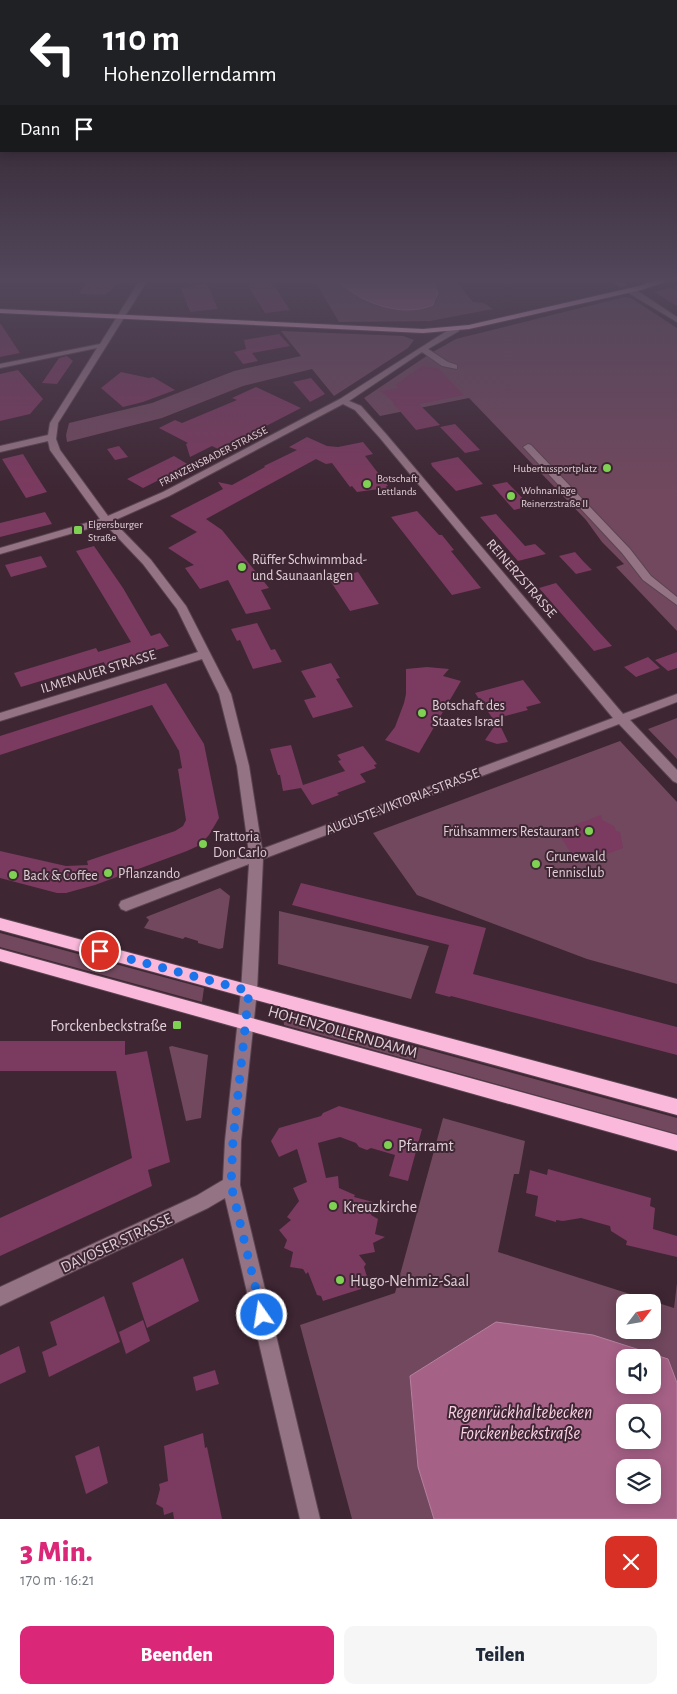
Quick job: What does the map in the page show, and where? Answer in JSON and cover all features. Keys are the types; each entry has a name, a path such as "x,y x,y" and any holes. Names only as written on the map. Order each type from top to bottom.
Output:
{"main road":[{"name":"HOHENZOLLERNDAMM","path":"0,924 677,1107"},
{"name":"HOHENZOLLERNDAMM","path":"0,955 677,1143"}],"street":[{"path":"0,366 80,349"},
{"path":"100,349 54,423 52,437 55,450 91,502 147,562 182,608 225,694 243,766 256,856 249,991 233,1141 231,1185 310,1519"},
{"path":"422,349 431,353 447,366 454,367"},
{"name":"FRANZENSBADER STRASSE","path":"0,551 107,521 243,455 343,401 422,349"},
{"name":"REINERZSTRASSE","path":"343,401 358,408 383,436 621,719 677,778"},
{"path":"0,449 52,437"},
{"path":"528,447 572,496 626,551 647,578 677,602"},
{"name":"ILMENAUER STRASSE","path":"0,717 205,654"},
{"name":"AUGUSTE-VIKTORIA-STRASSE","path":"126,905 677,698"},
{"name":"DAVOSER STRASSE","path":"0,1297 202,1202 231,1185"}],"shaded area":[{"path":"295,349 407,349 334,396 312,369 243,386 162,418 67,442 66,435 69,423 152,403 234,371 301,356"},
{"name":"Hubertussportplatz","path":"438,349 677,349 677,631 616,567 624,564 602,542 586,520 469,398 380,416 364,398"},
{"path":"677,718 677,759 648,729"},
{"name":"Grunewald Tennisclub","path":"620,741 677,802 677,984 587,959 417,895 373,833"},
{"path":"220,888 230,896 223,948 219,949 185,937 183,939 144,928 149,920 146,917"},
{"path":"279,911 429,946 411,999 278,964"},
{"path":"0,933 204,988 202,1002 0,947"},
{"path":"283,1010 677,1118 677,1134 284,1025"},
{"path":"172,1046 208,1055 201,1118 186,1121 169,1047"},
{"path":"443,1118 525,1141 519,1174 514,1174 498,1252 630,1294 616,1294 616,1339 661,1339 661,1304 674,1308 677,1283 677,1383 668,1359 661,1358 661,1349 620,1349 496,1323 410,1376 418,1467 434,1519 352,1519 300,1325 395,1293"}],"water":[{"name":"Regenrückhaltebecken Forckenbeckstraße","path":"496,1322 593,1335 637,1349 616,1349 616,1394 661,1394 661,1357 668,1359 677,1383 677,1519 434,1519 418,1467 410,1376"}],"building":[{"path":"0,349 17,349 20,353 0,357"},
{"path":"246,349 274,349 252,353 258,361 243,364 234,352"},
{"path":"67,356 73,361 57,384 42,383 59,358"},
{"path":"422,366 438,368 464,395 419,404 440,425 416,430 393,403 395,403 380,391 399,388 395,385"},
{"path":"18,370 43,399 30,414 0,421 0,374"},
{"path":"121,372 149,378 153,377 175,390 123,407 101,388"},
{"path":"311,378 325,394 310,402 293,382"},
{"path":"256,387 301,408 241,439 239,438 218,449 212,446 190,457 186,444 188,443 159,428 175,420 182,423 237,400 232,398"},
{"path":"455,424 480,450 465,453 440,427"},
{"path":"307,437 327,446 338,447 363,442 373,454 365,456 388,486 386,486 387,488 357,492 352,486 350,487 332,463 326,464 316,459 206,519 222,530 269,588 261,590 271,609 246,614 228,580 200,589 185,568 194,565 168,548 197,532 170,516 223,489 218,482 232,485 264,466 297,450 289,447"},
{"path":"119,446 128,457 115,460 107,449"},
{"path":"23,454 47,492 26,498 2,459"},
{"path":"174,456 189,465 143,488 127,479"},
{"path":"458,457 483,484 456,491 431,463"},
{"name":"Wohnanlage Reinerzstraße II","path":"507,482 530,506 514,510 492,485"},
{"path":"417,511 439,535 442,535 454,550 451,551 481,588 452,595 391,517"},
{"path":"45,512 52,524 0,537 0,523"},
{"path":"496,514 525,546 535,544 546,554 518,561 480,517"},
{"path":"94,546 123,588 151,636 160,633 169,646 106,666 98,652 131,642 76,551"},
{"path":"575,552 592,570 576,574 559,556"},
{"path":"41,556 47,567 11,577 5,565"},
{"path":"358,572 379,604 350,611 329,579"},
{"path":"556,583 612,646 594,651 539,588"},
{"path":"257,623 271,650 275,649 282,662 253,669 240,640 237,641 231,629"},
{"path":"96,648 104,662 21,687 14,673"},
{"path":"677,652 677,668 668,671 655,660"},
{"path":"648,657 660,668 636,677 624,667"},
{"path":"331,663 340,678 336,679 353,707 313,718 304,700 316,697 301,671"},
{"name":"Botschaft des Staates Israel","path":"427,667 449,669 443,676 461,681 419,753 385,740 395,727 404,703 406,669"},
{"path":"523,680 541,703 526,707 528,710 493,719 475,693"},
{"path":"166,683 204,744 219,818 209,835 200,845 187,851 95,885 66,893 57,893 0,878 0,851 66,866 88,865 87,861 175,831 183,826 186,820 178,769 182,768 179,751 152,705 0,755 0,736"},
{"path":"498,721 508,742 497,744 485,740"},
{"path":"291,745 303,785 345,771 338,761 341,760 337,755 363,746 377,764 374,765 376,768 360,774 366,782 312,805 301,788 283,791 280,775 278,775 270,749"},
{"path":"601,815 602,820 614,826 616,831 620,832 623,848 594,859 585,856 581,862 569,850 559,834 567,828"},
{"path":"301,883 486,928 473,974 677,1027 677,1055 435,993 449,945 292,905"},
{"path":"0,1041 125,1041 125,1055 147,1051 170,1162 148,1170 152,1186 0,1256 0,1218 132,1158 116,1071 0,1071"},
{"name":"Kreuzkirche","path":"339,1106 422,1129 408,1181 389,1176 395,1155 371,1148 367,1150 359,1147 356,1143 340,1137 318,1143 326,1178 338,1176 339,1188 355,1195 354,1197 373,1202 371,1215 378,1219 375,1234 385,1237 373,1243 375,1252 359,1255 366,1264 364,1267 368,1280 360,1283 361,1289 323,1301 321,1296 317,1295 308,1272 306,1274 303,1269 290,1267 293,1252 284,1248 287,1240 279,1230 291,1220 287,1217 299,1201 293,1188 307,1182 297,1149 279,1157 271,1141 279,1128 321,1116 323,1113"},
{"path":"548,1169 651,1198 650,1206 655,1208 653,1229 677,1236 677,1257 626,1245 627,1241 611,1231 610,1226 581,1218 563,1221 556,1220 556,1222 535,1216 538,1196 526,1193 530,1170 547,1175"},
{"path":"183,1258 199,1301 147,1328 132,1283"},
{"path":"104,1296 120,1342 49,1377 42,1352 57,1345 50,1322"},
{"path":"143,1320 150,1341 126,1354 119,1332"},
{"path":"19,1346 26,1372 0,1384 0,1355"},
{"path":"215,1370 219,1384 196,1391 193,1377"},
{"path":"203,1433 222,1519 174,1519 173,1512 164,1515 163,1508 156,1504 160,1489 159,1484 168,1481 164,1446"},
{"path":"99,1446 108,1483 86,1494 75,1456"}],"place":[{"name":"Hubertussportplatz","path":"607,468"},
{"name":"Botschaft Lettlands","path":"367,484"},
{"name":"Wohnanlage Reinerzstraße II","path":"511,496"},
{"name":"Elgersburger Straße","path":"78,530"},
{"name":"Rüffer Schwimmbad- und Saunaanlagen","path":"242,567"},
{"name":"Botschaft des Staates Israel","path":"422,713"},
{"name":"Frühsammers Restaurant","path":"589,831"},
{"name":"Trattoria Don Carlo","path":"203,844"},
{"name":"Grunewald Tennisclub","path":"536,864"},
{"name":"Pflanzando","path":"108,873"},
{"name":"Back & Coffee","path":"13,875"},
{"name":"Forckenbeckstraße","path":"177,1025"},
{"name":"Pfarramt","path":"388,1145"},
{"name":"Kreuzkirche","path":"333,1206"},
{"name":"Hugo-Nehmiz-Saal","path":"340,1280"}],"route":[{"path":"100,951 249,991 233,1141 231,1185 262,1315"}]}
